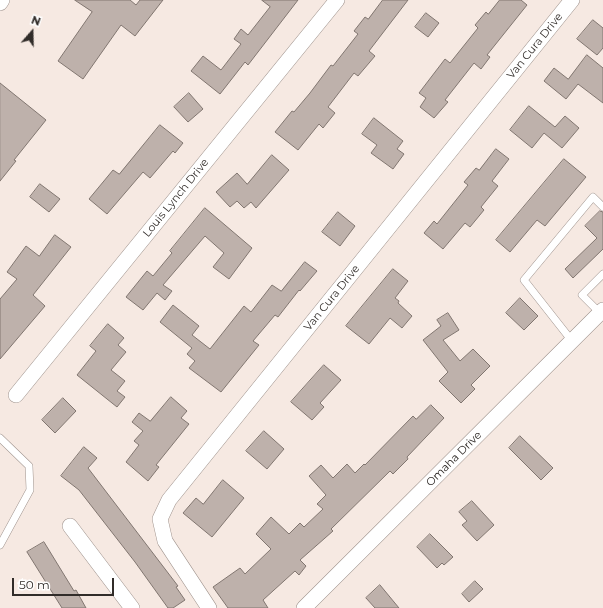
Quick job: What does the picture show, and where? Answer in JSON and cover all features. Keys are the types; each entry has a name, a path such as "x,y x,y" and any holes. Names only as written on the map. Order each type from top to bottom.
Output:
{"street":[{"name":"Louis Lynch Drive","path":"16,395 337,0"},
{"name":"Van Cura Drive","path":"209,608 165,541 160,519 169,500 572,0"},
{"name":"Omaha Drive","path":"304,608 602,312"},
{"path":"70,526 132,608"}],"lane":[{"path":"572,341 524,280 593,196 603,207"},
{"path":"602,312 582,295 603,274"},
{"path":"0,438 29,466 30,490 0,545"}],"building":[{"path":"75,0 130,0 136,5 140,0 163,0 135,36 121,25 83,79 58,61 92,12"},
{"path":"262,0 298,0 248,65 245,62 220,94 191,71 203,56 221,70 241,44 234,39 241,29 248,35 270,7"},
{"path":"383,0 408,0 369,51 375,56 358,76 354,73 328,107 335,113 323,128 319,124 298,150 275,132 292,111 294,112 310,93 331,65 333,66 358,34 354,31 365,17 368,19"},
{"path":"500,0 521,0 527,5 487,55 490,57 481,69 474,63 445,100 448,102 434,118 420,107 426,98 419,93 445,59 450,63 478,28 475,25 486,12 488,14"},
{"path":"426,13 439,23 428,37 415,27"},
{"path":"593,20 603,28 603,48 597,55 577,39"},
{"path":"587,55 603,68 603,103 578,84 566,99 544,81 554,68 568,79"},
{"path":"0,83 46,120 14,160 16,161 0,181"},
{"path":"189,93 203,109 188,122 174,107"},
{"path":"529,106 555,127 565,116 579,128 562,148 544,133 532,148 510,130"},
{"path":"374,118 403,141 397,149 404,154 393,169 371,153 377,145 362,134"},
{"path":"160,125 183,143 175,153 173,151 150,178 143,172 107,214 89,199 113,170 119,174"},
{"path":"496,149 509,159 492,181 498,186 481,207 484,210 470,227 465,223 443,249 424,233 434,221 437,224 468,185 464,182 476,168 479,170"},
{"path":"272,155 289,170 256,208 251,202 244,208 237,201 230,207 216,192 237,173 247,184"},
{"path":"564,159 586,177 545,226 537,220 510,252 496,240"},
{"path":"40,184 60,199 49,212 30,197"},
{"path":"205,208 252,248 229,279 213,267 224,253 205,236 163,285 172,291 165,300 157,293 143,310 126,297 147,271 153,276 172,253 170,251"},
{"path":"600,211 603,212 603,249 573,278 565,269 597,238 585,226"},
{"path":"338,212 355,226 340,246 322,232"},
{"path":"55,235 71,247 33,295 45,306 0,359 0,299 17,279 7,272 26,246 39,256"},
{"path":"305,262 317,271 300,291 299,290 278,317 275,315 253,341 259,345 221,392 189,368 195,361 187,354 192,348 160,322 173,305 199,326 192,335 210,349 244,306 251,312 272,285 281,291"},
{"path":"393,269 408,281 395,298 399,301 398,303 412,316 402,328 390,318 369,344 346,326"},
{"path":"520,298 538,316 524,330 506,313"},
{"path":"448,313 459,330 443,340 460,361 473,349 490,366 471,385 475,389 461,403 439,381 448,372 423,340 441,326 437,320"},
{"path":"108,324 124,338 118,345 126,352 111,370 125,381 117,391 125,397 117,407 77,375 96,351 90,346"},
{"path":"324,365 341,380 320,403 324,407 312,420 291,402"},
{"path":"171,397 187,411 181,418 189,424 156,465 159,467 148,481 126,462 139,445 134,441 143,431 132,422 139,413 150,421"},
{"path":"63,398 76,411 55,433 42,420"},
{"path":"431,405 444,418 393,474 390,471 331,529 333,531 300,560 306,566 299,575 295,571 263,600 268,608 228,608 213,587 240,568 245,574 271,549 256,534 271,517 289,534 300,523 304,527 323,509 317,504 326,495 309,476 321,465 333,478 347,464 355,473 364,464 365,465 413,416 416,419"},
{"path":"264,431 284,449 267,469 246,451"},
{"path":"520,436 553,468 541,480 509,448"},
{"path":"84,447 97,458 88,468 178,586 176,587 185,600 173,608 168,608 135,562 79,490 61,476"},
{"path":"223,480 244,498 212,537 183,513 196,498 203,504"},
{"path":"472,501 494,525 477,541 462,525 467,521 459,512"},
{"path":"430,534 453,557 444,565 442,563 437,568 417,547"},
{"path":"44,542 74,591 76,590 86,608 62,608 27,552"},
{"path":"475,581 483,589 469,602 462,594"},
{"path":"380,585 399,608 375,608 366,598"}]}
